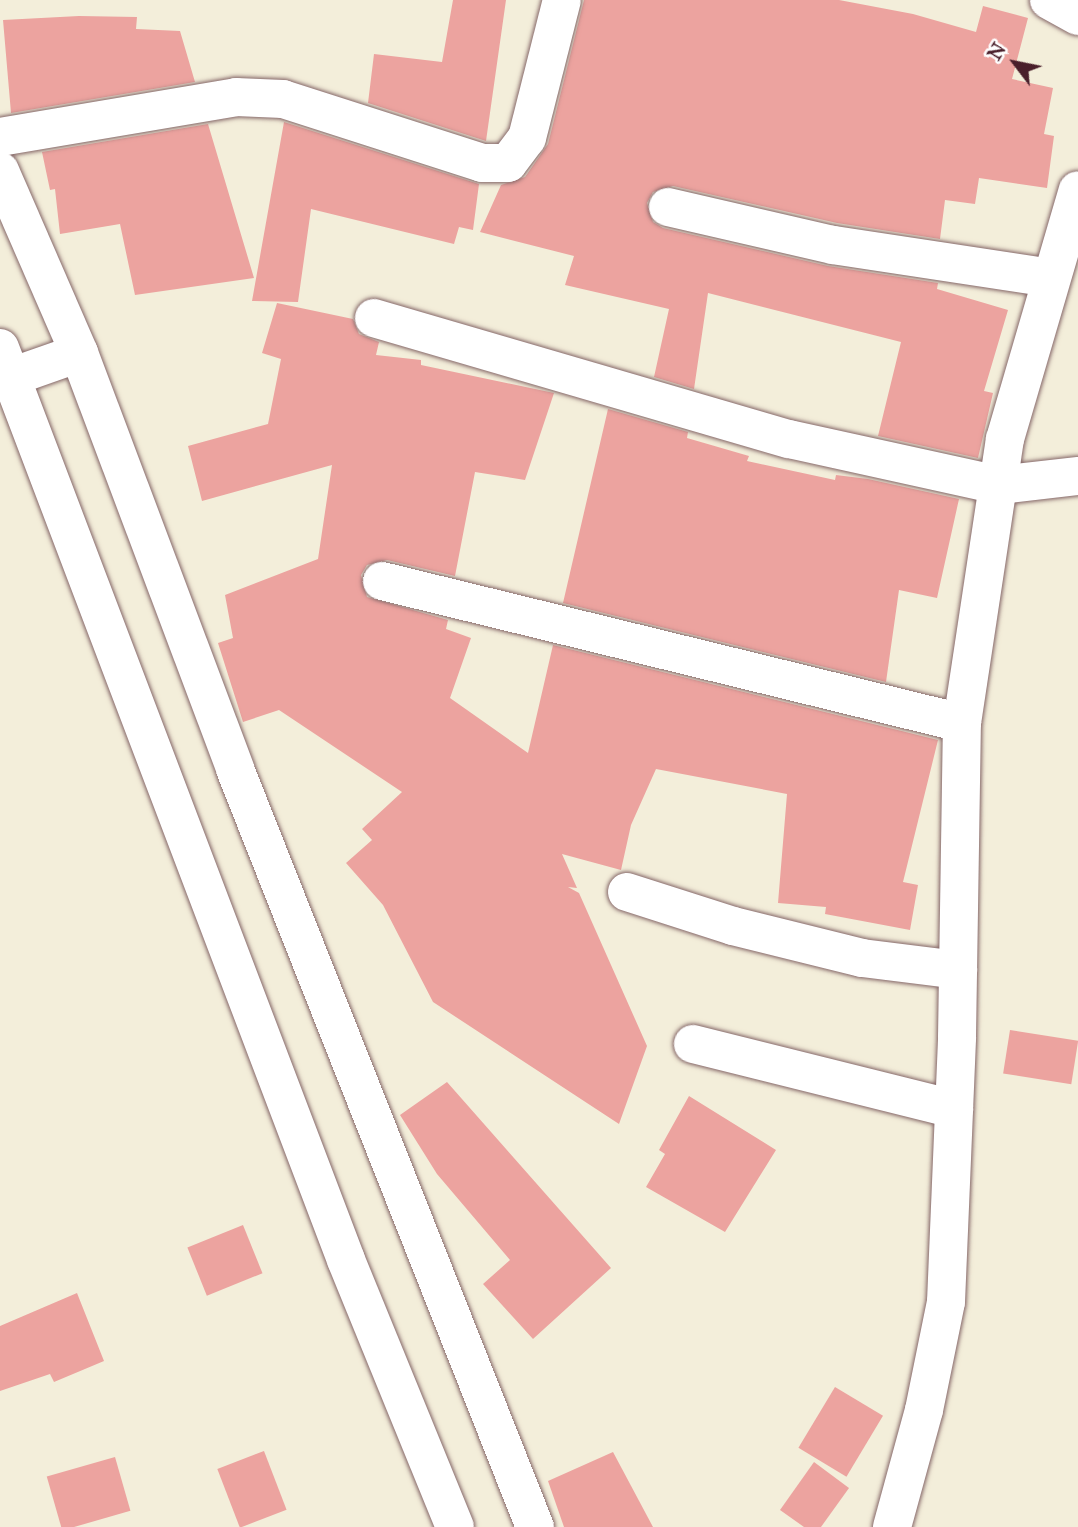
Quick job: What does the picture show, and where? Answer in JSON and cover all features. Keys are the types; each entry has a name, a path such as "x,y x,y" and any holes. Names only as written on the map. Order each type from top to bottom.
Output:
{"street":[{"path":"0,137 236,97 283,99 482,163 508,163 527,138 562,0"},
{"path":"1049,0 1078,16"},
{"path":"0,171 79,353 235,769 535,1527"},
{"path":"892,1527 924,1410 946,1302 958,970 962,723 1005,439 1050,278 1078,190"},
{"path":"668,206 834,245 1050,278"},
{"path":"374,318 789,439 999,485 1078,476"},
{"path":"79,353 5,363 346,1260 455,1527"},
{"path":"382,581 962,723"},
{"path":"627,892 733,926 862,958 958,970"},
{"path":"693,1044 954,1109"}],"building":[{"path":"453,0 506,0 486,141 368,103 374,54 442,62"},
{"path":"584,0 839,0 913,14 976,32 983,6 1028,18 1012,79 1053,88 1044,134 1054,136 1047,188 979,178 975,204 945,200 940,239 837,223 673,186 653,192 647,203 653,222 663,228 828,266 938,283 937,289 1008,310 984,391 993,393 978,458 878,436 901,342 708,293 694,389 654,377 669,309 565,285 574,256 480,232 501,185 525,177 548,144"},
{"path":"79,16 137,17 136,29 180,31 195,82 11,113 3,20"},
{"path":"284,122 479,184 473,230 459,227 454,244 311,209 298,302 252,301"},
{"path":"208,124 254,278 135,295 120,224 60,234 55,189 50,190 42,152"},
{"path":"277,303 353,319 359,334 379,342 376,355 421,360 421,365 554,393 525,480 475,472 455,576 387,560 367,565 361,575 367,597 448,620 446,629 471,638 450,698 528,753 553,645 938,740 903,882 918,885 910,930 825,914 826,907 778,903 787,794 656,769 631,825 621,870 562,854 577,888 568,887 579,893 647,1046 619,1124 433,1002 383,905 346,863 372,840 362,829 402,792 279,710 243,722 218,643 233,638 225,595 318,559 332,465 202,501 188,446 268,424 281,359 262,353"},
{"path":"608,409 688,432 687,438 749,456 747,461 835,480 836,475 868,479 959,499 937,598 899,590 886,682 563,603"},
{"path":"1010,1030 1078,1041 1071,1084 1003,1073"},
{"path":"447,1082 611,1268 533,1339 483,1284 510,1260 437,1174 400,1115"},
{"path":"689,1096 776,1150 725,1232 646,1187 665,1154 659,1150"},
{"path":"243,1225 262,1273 207,1296 187,1247"},
{"path":"77,1293 104,1361 54,1382 50,1374 0,1391 0,1326"},
{"path":"835,1387 883,1416 846,1477 798,1448"},
{"path":"264,1451 287,1510 240,1527 217,1469"},
{"path":"613,1452 653,1527 564,1527 548,1481"},
{"path":"115,1457 130,1511 74,1527 61,1527 47,1477"},
{"path":"814,1462 849,1488 821,1527 804,1527 780,1510"}]}
